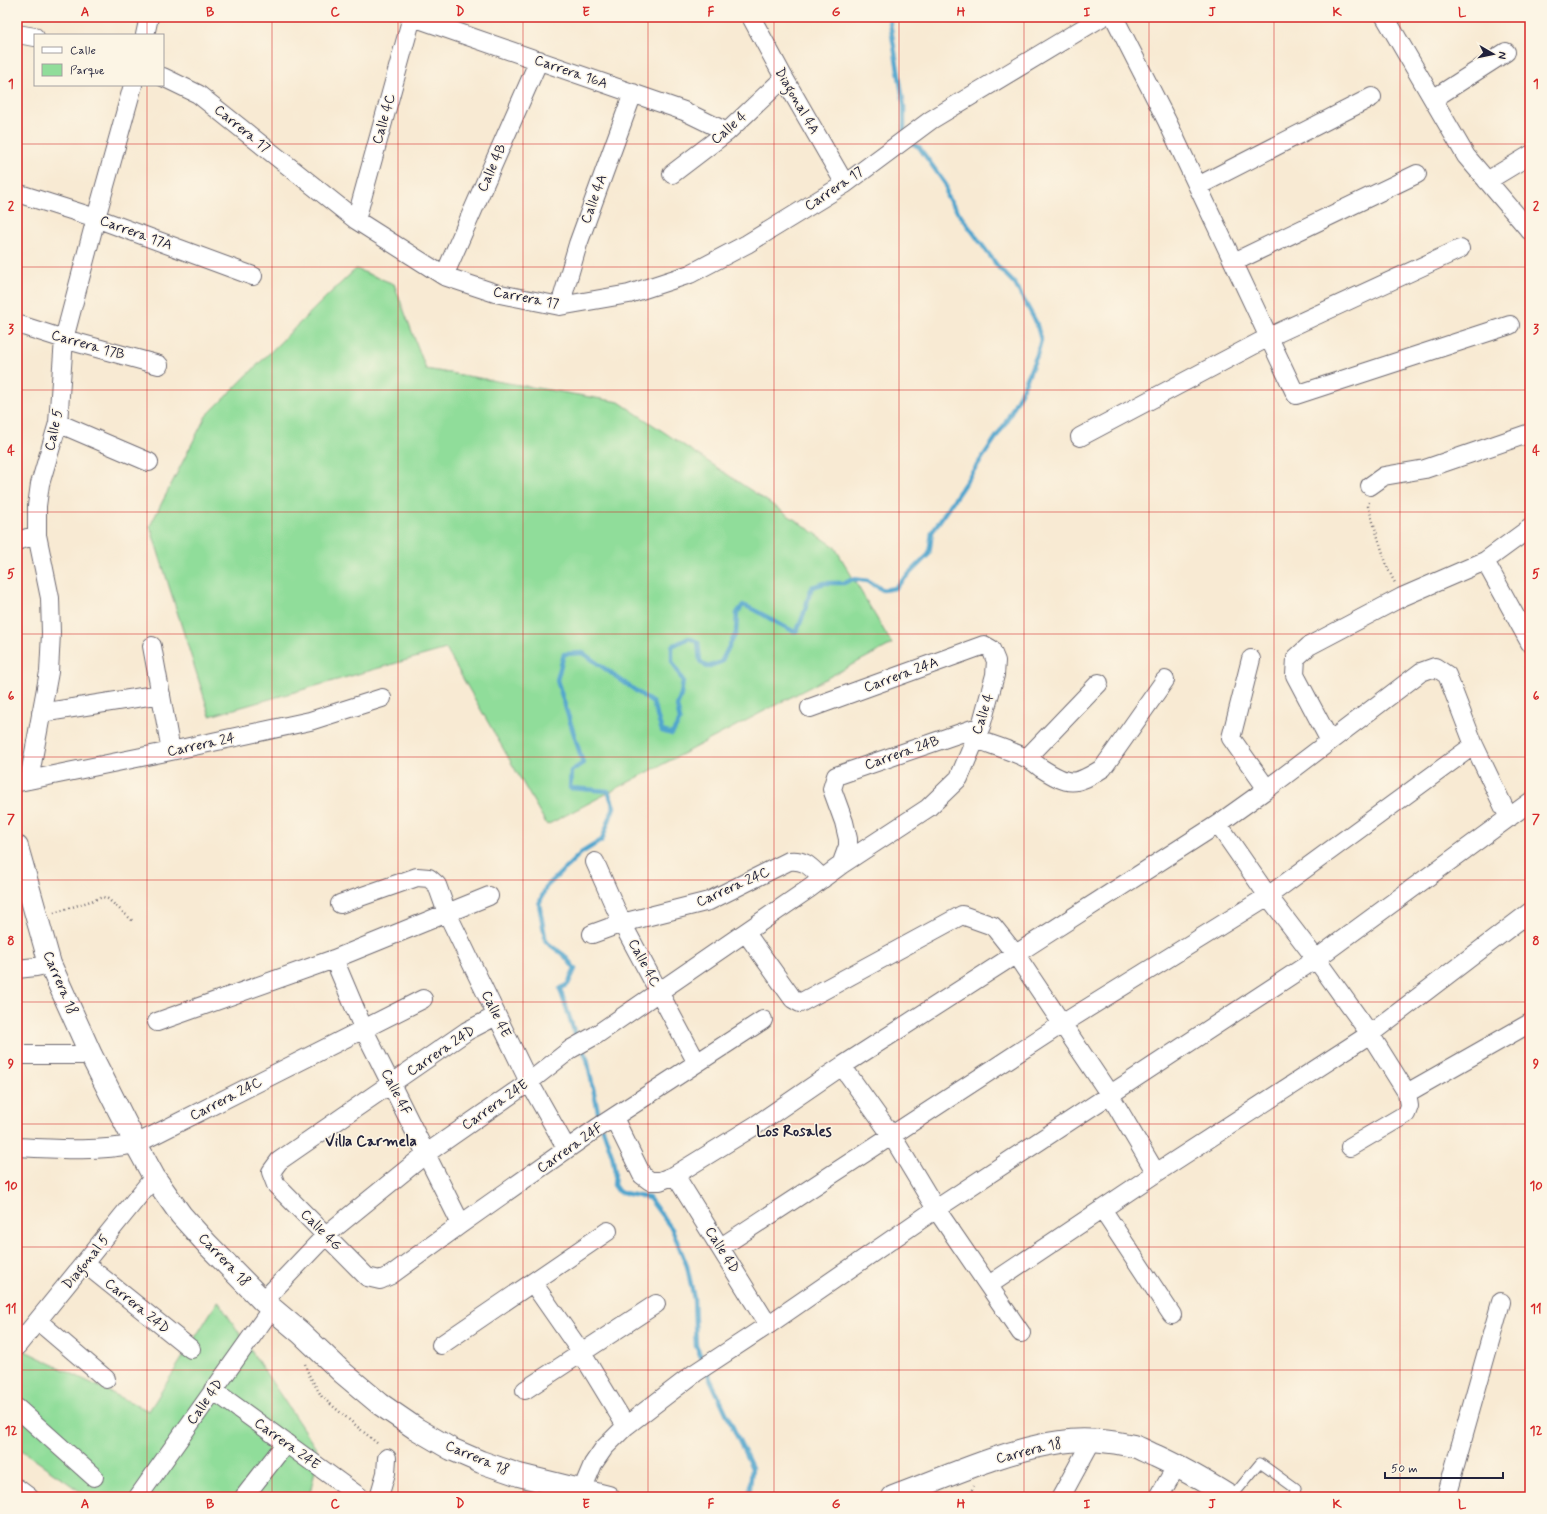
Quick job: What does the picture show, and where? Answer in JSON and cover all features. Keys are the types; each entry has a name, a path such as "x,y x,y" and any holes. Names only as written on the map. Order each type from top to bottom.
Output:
{"street":[{"path":"145,34 149,17"},
{"name":"Carrera 16A","path":"412,17 684,111 727,132"},
{"name":"Calle 4C","path":"356,220 412,17"},
{"name":"Diagonal 4A","path":"751,17 845,184"},
{"name":"Carrera 17","path":"164,77 198,94 356,220 444,276 495,293 560,306 629,294 690,274 747,244 845,184 890,149 931,120 1102,17"},
{"path":"1114,17 1167,121 1296,395 1510,324"},
{"path":"1385,17 1466,156 1530,231"},
{"path":"17,34 34,37"},
{"path":"1433,99 1506,52"},
{"name":"Calle 4B","path":"444,276 539,60"},
{"name":"Calle 4","path":"672,174 727,132 784,78"},
{"name":"Calle 5","path":"23,781 41,713 49,672 51,633 50,598 37,534 37,506 40,484 58,423 64,339 133,86"},
{"name":"Calle 4A","path":"560,306 578,244 633,93"},
{"path":"1198,186 1372,97"},
{"path":"1488,181 1530,155"},
{"path":"1234,262 1417,174"},
{"name":"Carrera 17A","path":"17,193 96,218 254,276"},
{"path":"1080,437 1269,337 1460,249"},
{"name":"Carrera 17B","path":"17,324 64,339 159,365"},
{"path":"58,423 149,462"},
{"path":"1370,486 1384,476 1425,469 1530,433"},
{"path":"1330,742 1295,675 1296,658 1309,646 1402,597 1485,561 1530,528"},
{"path":"17,542 37,534"},
{"path":"1485,561 1530,643"},
{"name":"Carrera 24A","path":"810,708 974,648 984,645 991,649"},
{"path":"152,646 171,751"},
{"name":"Calle 4","path":"841,865 928,808 959,778 978,732 996,675 996,661 991,649"},
{"path":"1251,659 1231,738 1267,789"},
{"path":"607,1122 642,1175 650,1181 660,1181 675,1175 756,1125 842,1066 1218,824 1330,742 1421,672 1435,667 1447,675 1474,745 1509,818"},
{"path":"978,732 1027,758 1053,776 1065,781 1077,782 1088,778 1103,768 1165,680"},
{"path":"1027,758 1099,683"},
{"path":"41,713 161,694"},
{"name":"Carrera 24","path":"23,781 171,751 310,720 382,698"},
{"name":"Carrera 24B","path":"841,865 848,846 848,839 844,822 832,789 836,776 978,732"},
{"path":"721,1247 1062,1024 1268,896 1474,745"},
{"path":"580,1494 593,1464 604,1448 626,1426 695,1373 768,1325 936,1209 1316,959 1530,802"},
{"path":"1218,824 1268,896 1370,1034 1407,1093 1409,1106 1406,1114 1350,1147"},
{"name":"Carrera 18","path":"17,850 50,964 91,1055 154,1177 181,1215 208,1245 268,1304 380,1404 415,1428 451,1448 481,1462 580,1494 608,1497"},
{"name":"Carrera 24C","path":"592,934 622,924 709,901 789,861 798,860 805,863 823,879"},
{"name":"Calle 4C","path":"595,862 622,924 697,1063"},
{"path":"841,865 746,933 793,999 800,1003 962,915 993,926 1016,955 1110,1095 1156,1173"},
{"name":"Calle 4E","path":"340,904 417,877 430,878 437,885 447,913 496,1016 529,1082 567,1149"},
{"path":"157,1022 334,959 489,896"},
{"path":"989,1285 1156,1173 1370,1034 1530,912"},
{"name":"Carrera 24E","path":"268,1304 326,1235 427,1153 529,1082 572,1049 596,1035 746,933"},
{"name":"Calle 4F","path":"334,959 364,1030 427,1153 461,1224"},
{"path":"17,969 50,964"},
{"name":"Carrera 24C","path":"17,1147 92,1150 117,1148 136,1144 423,999"},
{"name":"Carrera 24D","path":"271,1172 279,1161 468,1031 496,1016"},
{"name":"Carrera 24F","path":"380,1280 391,1275 567,1149 763,1020"},
{"path":"1407,1093 1530,1023"},
{"path":"17,1055 91,1055"},
{"path":"842,1066 892,1136 936,1209 1021,1333"},
{"name":"Calle 4G","path":"271,1172 276,1185 367,1277 380,1280"},
{"name":"Calle 4D","path":"675,1175 768,1325"},
{"name":"Diagonal 5","path":"17,1346 154,1177"},
{"path":"1102,1209 1172,1315"},
{"path":"441,1345 608,1231"},
{"name":"Carrera 24D","path":"84,1264 191,1348"},
{"path":"533,1283 581,1352 626,1426"},
{"path":"1446,1497 1501,1302"},
{"name":"Calle 4D","path":"138,1497 213,1390 268,1304"},
{"path":"525,1390 656,1304"},
{"path":"38,1321 106,1379"},
{"name":"Carrera 24E","path":"213,1390 360,1497"},
{"path":"17,1408 94,1477"},
{"path":"1061,1497 1092,1440"},
{"name":"Carrera 18","path":"893,1497 988,1461 1028,1449 1061,1441 1092,1440 1134,1446 1202,1479 1231,1497"},
{"path":"244,1497 286,1443"},
{"path":"379,1497 386,1473 387,1458"},
{"path":"1159,1497 1177,1466"},
{"path":"17,1488 29,1497"}],"lane":[{"path":"1231,1497 1260,1463 1296,1489 1293,1497"}],"path":[{"path":"1370,486 1368,506 1388,569 1402,597"},
{"path":"36,918 103,897 108,899 134,922"},
{"path":"305,1362 309,1375 322,1397 379,1445 387,1458"}],"green space":[{"path":"356,269 394,284 426,369 619,402 834,546 892,644 547,825 446,649 210,716 150,526 206,416"},
{"path":"218,1301 319,1453 309,1497 88,1497 17,1447 17,1341 21,1349 149,1411"}],"waterway":[{"path":"889,17 904,106 904,134"},
{"path":"578,1040 560,989 568,984 575,969 564,955 546,942 539,904 546,887 581,853 602,840 614,807 608,791 570,788 571,771 583,763 557,680 564,654 583,653 653,703 662,731 672,734 680,720 677,706 681,695 683,681 672,661 672,646 689,638 698,642 700,661 707,667 721,662 736,633 737,613 743,605 796,632 801,622 812,587 825,583 844,583 853,579 868,581 883,590 895,588 929,554 932,532 1005,424 1037,355 1041,340 1036,322 1015,284 999,268 947,197 946,185 919,147 910,142"},
{"path":"581,1046 587,1059 600,1122"},
{"path":"603,1129 612,1155 615,1172 614,1185 619,1192 649,1198 672,1229 687,1266 694,1299 696,1346 704,1363"},
{"path":"706,1370 752,1468 749,1497"}],"district":[{"name":"Los Rosales","path":"794,1132"},
{"name":"Villa Carmela","path":"371,1142"}]}
